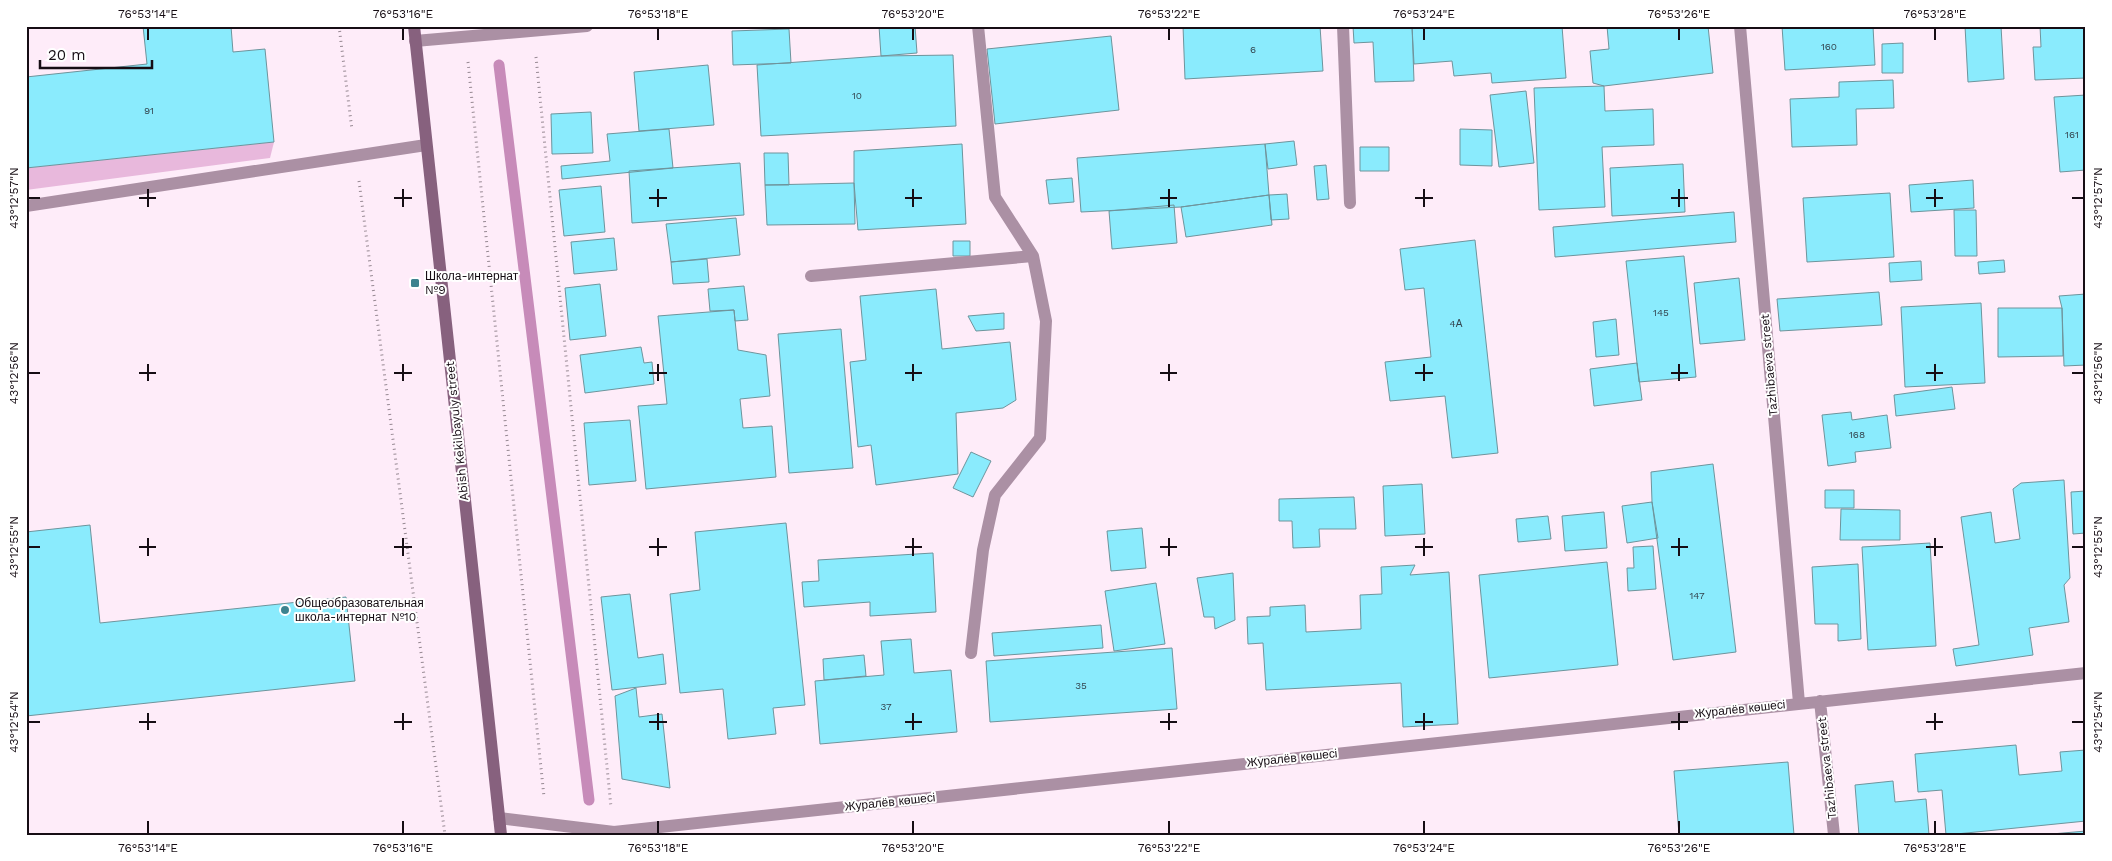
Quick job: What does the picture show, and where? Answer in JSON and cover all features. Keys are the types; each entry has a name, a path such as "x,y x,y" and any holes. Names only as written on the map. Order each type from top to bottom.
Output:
{"street":[{"name":"Abish Kekilbayuly street","path":"414,26 501,835"},
{"path":"415,41 587,26"},
{"path":"971,653 983,550 995,495 1040,438 1046,321 1032,256 995,196 978,26"},
{"path":"1343,26 1350,203"},
{"name":"Tazhibaeva street","path":"1740,26 1799,703"},
{"path":"26,206 426,145"},
{"path":"811,276 1032,256"},
{"name":"Журалёв көшесі","path":"499,818 614,832 2086,673"},
{"name":"Tazhibaeva street","path":"1820,701 1834,835"}],"path":[{"path":"339,26 353,135"},
{"path":"533,30 614,832"},
{"path":"466,36 547,824"},
{"path":"358,174 445,835"}],"shaded area":[{"path":"274,142 270,158 26,190 26,168"}],"building":[{"path":"143,26 231,26 233,52 265,49 274,142 26,168 26,77 147,64"},
{"path":"879,26 915,26 917,53 881,56"},
{"path":"1183,26 1320,26 1323,71 1185,79"},
{"path":"1353,26 1412,26 1414,81 1375,82 1373,42 1354,43"},
{"path":"1412,26 1562,26 1566,78 1492,83 1491,73 1454,76 1452,61 1414,64"},
{"path":"1607,26 1708,26 1713,73 1604,86 1593,83 1590,51 1609,49"},
{"path":"1782,26 1873,26 1875,65 1785,70"},
{"path":"1965,26 2001,26 2004,79 1968,82"},
{"path":"2040,26 2086,26 2086,78 2035,80 2033,47 2041,47"},
{"path":"789,29 791,63 733,65 732,31"},
{"path":"1111,36 1119,110 995,124 987,49"},
{"path":"1903,43 1903,73 1882,73 1882,44"},
{"path":"953,55 956,126 761,136 757,65 881,56"},
{"path":"708,65 714,125 639,131 634,72"},
{"path":"1893,80 1894,108 1856,109 1857,145 1792,147 1790,99 1839,97 1839,82"},
{"path":"1604,86 1605,111 1653,109 1654,145 1602,147 1605,207 1539,210 1534,88"},
{"path":"1526,91 1534,163 1499,167 1490,95"},
{"path":"2086,95 2086,170 2060,172 2054,97"},
{"path":"591,112 593,153 552,154 551,114"},
{"path":"669,129 673,168 562,179 561,166 610,161 607,134"},
{"path":"1460,129 1492,130 1492,166 1460,165"},
{"path":"1294,141 1297,165 1268,169 1265,144"},
{"path":"962,144 966,224 858,230 854,183 854,151"},
{"path":"1265,144 1269,195 1181,207 1081,212 1077,158"},
{"path":"1360,147 1389,147 1389,171 1360,171"},
{"path":"764,153 788,153 789,185 765,185"},
{"path":"740,163 744,215 632,223 629,171"},
{"path":"1683,164 1685,212 1612,216 1610,168"},
{"path":"1326,165 1329,199 1317,200 1314,166"},
{"path":"1072,178 1074,202 1049,204 1046,180"},
{"path":"1973,180 1974,208 1911,212 1909,185"},
{"path":"854,183 855,224 767,225 765,185"},
{"path":"601,186 605,232 564,236 559,190"},
{"path":"1890,193 1894,257 1807,262 1803,198"},
{"path":"1287,194 1289,219 1271,220 1269,195"},
{"path":"1269,195 1272,225 1186,237 1181,207"},
{"path":"1174,205 1177,243 1112,249 1109,211"},
{"path":"1954,210 1976,210 1977,256 1955,256"},
{"path":"1734,212 1736,242 1555,257 1553,227"},
{"path":"736,218 740,255 671,262 666,224"},
{"path":"614,238 617,270 574,274 571,242"},
{"path":"1475,240 1498,453 1452,458 1445,396 1390,401 1385,362 1431,357 1424,288 1405,290 1400,249"},
{"path":"953,241 970,241 970,256 953,256"},
{"path":"1684,256 1696,377 1639,382 1626,261"},
{"path":"707,259 709,282 673,284 671,262"},
{"path":"2004,260 2005,272 1979,274 1978,262"},
{"path":"1921,261 1922,280 1890,282 1889,263"},
{"path":"1739,278 1745,340 1700,344 1694,283"},
{"path":"600,284 606,336 570,340 565,288"},
{"path":"744,286 748,320 735,321 734,310 710,311 708,289"},
{"path":"936,289 942,349 1010,342 1016,400 1003,408 956,413 958,474 876,485 871,445 858,447 850,362 866,360 860,296"},
{"path":"1879,292 1882,325 1780,331 1777,299"},
{"path":"2086,294 2086,365 2064,366 2062,308 2059,296"},
{"path":"1981,303 1985,383 1905,387 1901,307"},
{"path":"1998,308 2062,308 2063,356 1998,357"},
{"path":"734,310 738,350 766,355 770,396 740,399 743,428 772,426 776,477 646,489 638,406 667,404 658,316"},
{"path":"1004,313 1004,329 976,331 968,316"},
{"path":"1616,319 1619,355 1596,357 1593,322"},
{"path":"841,329 853,468 789,473 778,334"},
{"path":"641,347 644,363 652,362 654,384 585,393 580,355"},
{"path":"1637,363 1642,400 1594,406 1590,369"},
{"path":"1952,387 1955,409 1896,416 1894,395"},
{"path":"1851,412 1852,420 1887,415 1891,448 1855,452 1856,462 1828,466 1822,415"},
{"path":"630,420 636,481 589,485 584,423"},
{"path":"971,452 991,461 973,497 953,488"},
{"path":"1713,464 1736,652 1673,660 1652,502 1651,472"},
{"path":"2064,480 2070,578 2064,585 2069,622 2029,628 2033,655 1956,666 1953,649 1979,645 1961,517 1991,512 1995,543 2020,539 2013,489 2021,483"},
{"path":"1422,484 1425,534 1385,536 1383,486"},
{"path":"1825,490 1854,490 1854,508 1825,508"},
{"path":"2086,491 2086,533 2073,534 2071,492"},
{"path":"1354,497 1356,529 1319,529 1320,547 1293,548 1292,521 1279,521 1279,499"},
{"path":"1652,502 1658,538 1627,543 1622,506"},
{"path":"1841,509 1900,510 1900,540 1840,540"},
{"path":"1604,512 1607,548 1565,551 1562,516"},
{"path":"1548,516 1551,539 1518,542 1516,519"},
{"path":"786,523 805,705 773,708 776,734 728,739 723,689 680,693 670,594 700,590 695,532"},
{"name":"Общеобразовательная школа-интернат №10","path":"90,525 100,623 346,597 355,681 26,716 26,532"},
{"path":"1142,528 1146,568 1111,571 1107,531"},
{"path":"1930,543 1936,646 1868,650 1862,547"},
{"path":"1653,546 1656,589 1628,591 1627,568 1634,568 1633,547"},
{"path":"933,553 936,612 870,616 870,602 804,607 802,582 819,581 818,560"},
{"path":"1607,562 1618,665 1489,678 1479,575"},
{"path":"1858,564 1861,639 1838,641 1838,624 1815,624 1812,567"},
{"path":"1415,565 1410,575 1449,572 1458,724 1403,727 1401,683 1266,690 1263,643 1248,644 1247,617 1270,616 1270,607 1305,605 1306,632 1361,629 1360,595 1382,594 1381,567"},
{"path":"1233,573 1235,620 1215,629 1214,617 1204,617 1197,578"},
{"path":"1156,583 1165,644 1114,651 1105,591"},
{"path":"630,594 638,658 663,654 666,684 612,690 601,597"},
{"path":"1101,625 1103,648 994,656 992,633"},
{"path":"911,639 914,673 951,670 957,732 820,744 815,681 884,675 881,641"},
{"path":"1172,648 1177,709 990,722 986,661"},
{"path":"864,655 866,676 824,680 823,659"},
{"path":"636,688 639,717 662,714 670,788 622,779 615,696"},
{"path":"2016,745 2019,775 2062,771 2060,752 2086,750 2086,821 1946,835 1942,790 1918,792 1915,754"},
{"path":"1788,762 1794,835 1679,835 1674,771"},
{"path":"1893,781 1895,802 1926,799 1929,835 1859,835 1855,785"},
{"path":"2086,831 2086,835 2040,835"}],"waterway":[{"path":"499,65 589,800"}],"place":[{"name":"Школа-интернат №9","path":"415,283"},
{"name":"Общеобразовательная школа-интернат №10","path":"285,610"}]}
